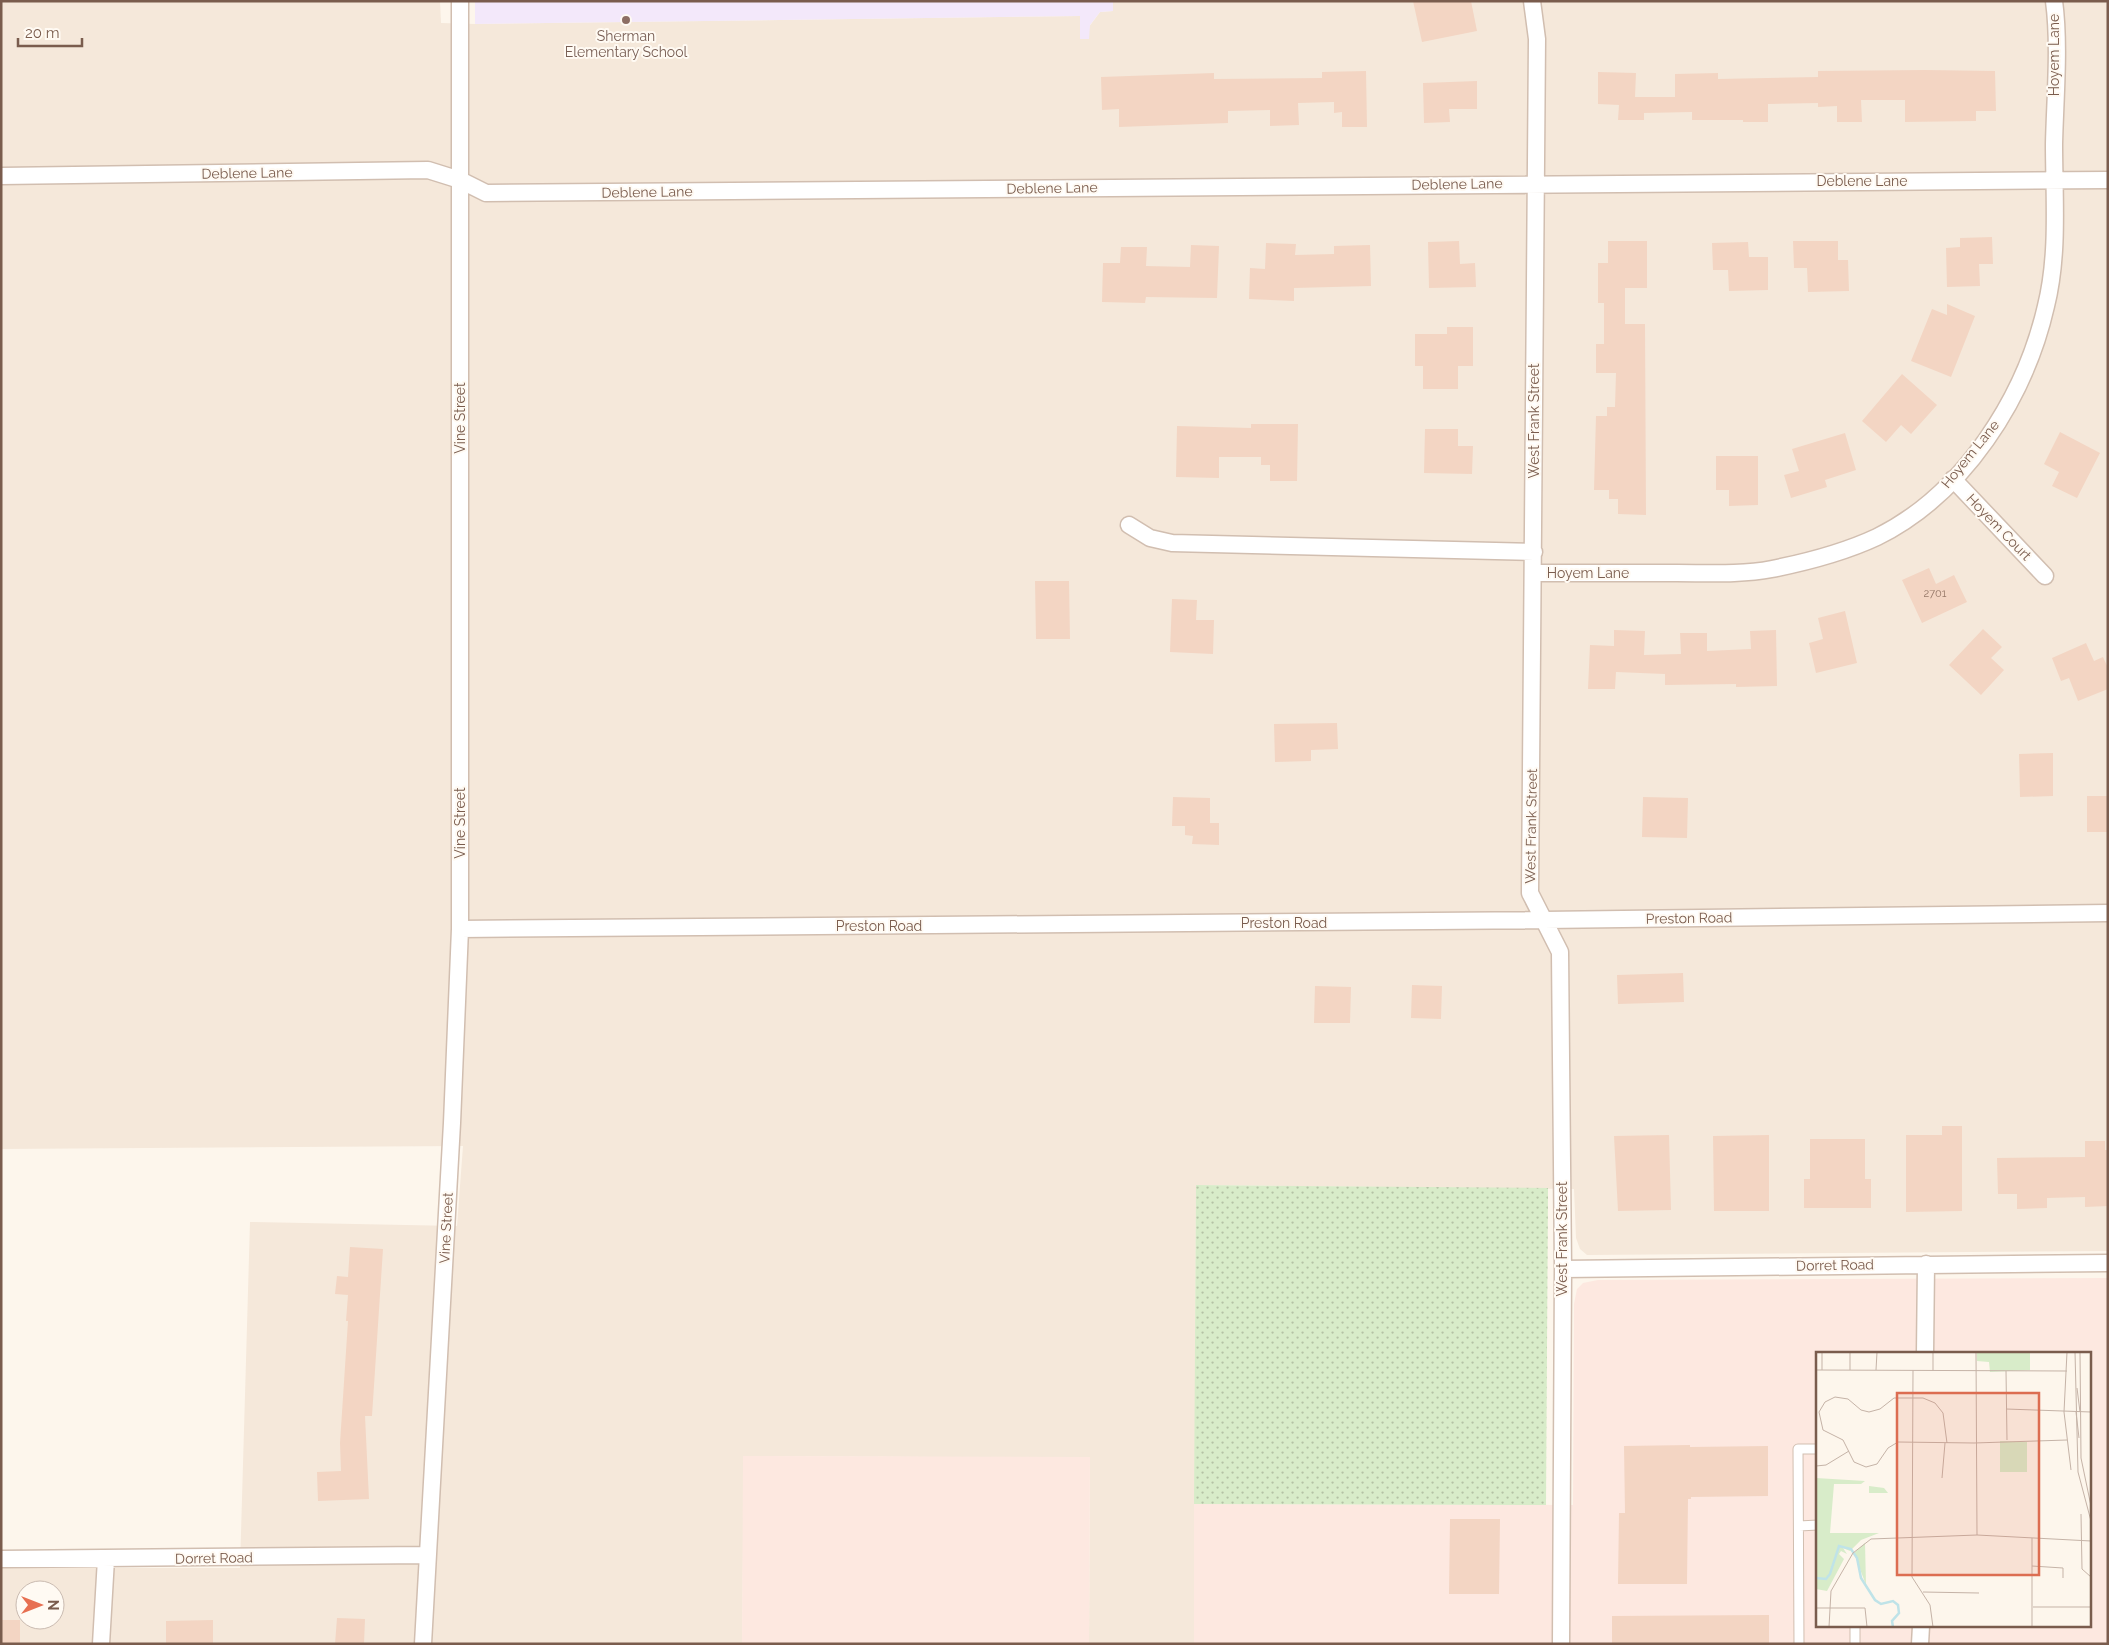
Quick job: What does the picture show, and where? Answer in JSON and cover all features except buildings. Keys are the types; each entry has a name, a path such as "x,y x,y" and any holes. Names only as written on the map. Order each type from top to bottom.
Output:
{"street":[{"name":"Vine Street","path":"423,1644 452,1133 460,929 460,1"},
{"name":"West Frank Street","path":"1532,1 1537,39 1530,894 1560,952 1563,1269 1561,1644"},
{"name":"Hoyem Lane","path":"1534,573 1722,573 1770,569 1823,556 1876,537 1919,510 1953,479 1987,438 2012,399 2031,354 2046,305 2054,254 2054,1"},
{"name":"Deblene Lane","path":"1,176 428,170 460,180 486,193 1535,183 2108,180"},
{"name":"Hoyem Court","path":"1953,479 2046,576"},
{"name":"Hoyem Lane","path":"1129,525 1150,538 1172,543 1534,552"},
{"name":"Preston Road","path":"460,929 1544,920 2108,913"},
{"name":"Dorret Road","path":"1563,1269 2108,1263"},
{"path":"1925,1352 1926,1264"},
{"name":"Dorret Road","path":"1,1559 427,1555"},
{"path":"101,1644 106,1559"},
{"path":"1920,1644 1921,1628"}],"lane":[{"path":"1799,1644 1798,1449 1816,1449"},
{"path":"1799,1526 1816,1525"},
{"path":"1855,1628 1855,1644"}],"shaded area":[{"path":"1,1 440,1 441,23 475,24 1080,16 1080,39 1100,12 1113,11 1113,1 2108,1 2108,1251 1587,1255 1580,1249 1576,1238 1574,1189 1196,1185 1194,1644 1089,1644 1090,1458 744,1456 742,1644 1,1644 1,1568 240,1568 250,1222 457,1226 463,1146 1,1149"},
{"name":"Sherman Elementary School","path":"475,1 1113,1 1113,11 1100,12 1090,25 1089,39 1080,39 1080,16 475,24"},
{"path":"2108,1278 2108,1644 1194,1644 1194,1504 1573,1505 1574,1304 1577,1289 1583,1283 1598,1280"},
{"path":"743,1456 1090,1457 1089,1644 742,1644"}],"green space":[{"path":"1196,1185 1548,1188 1546,1505 1194,1504"}],"place":[{"name":"Sherman Elementary School","path":"626,20"}]}
